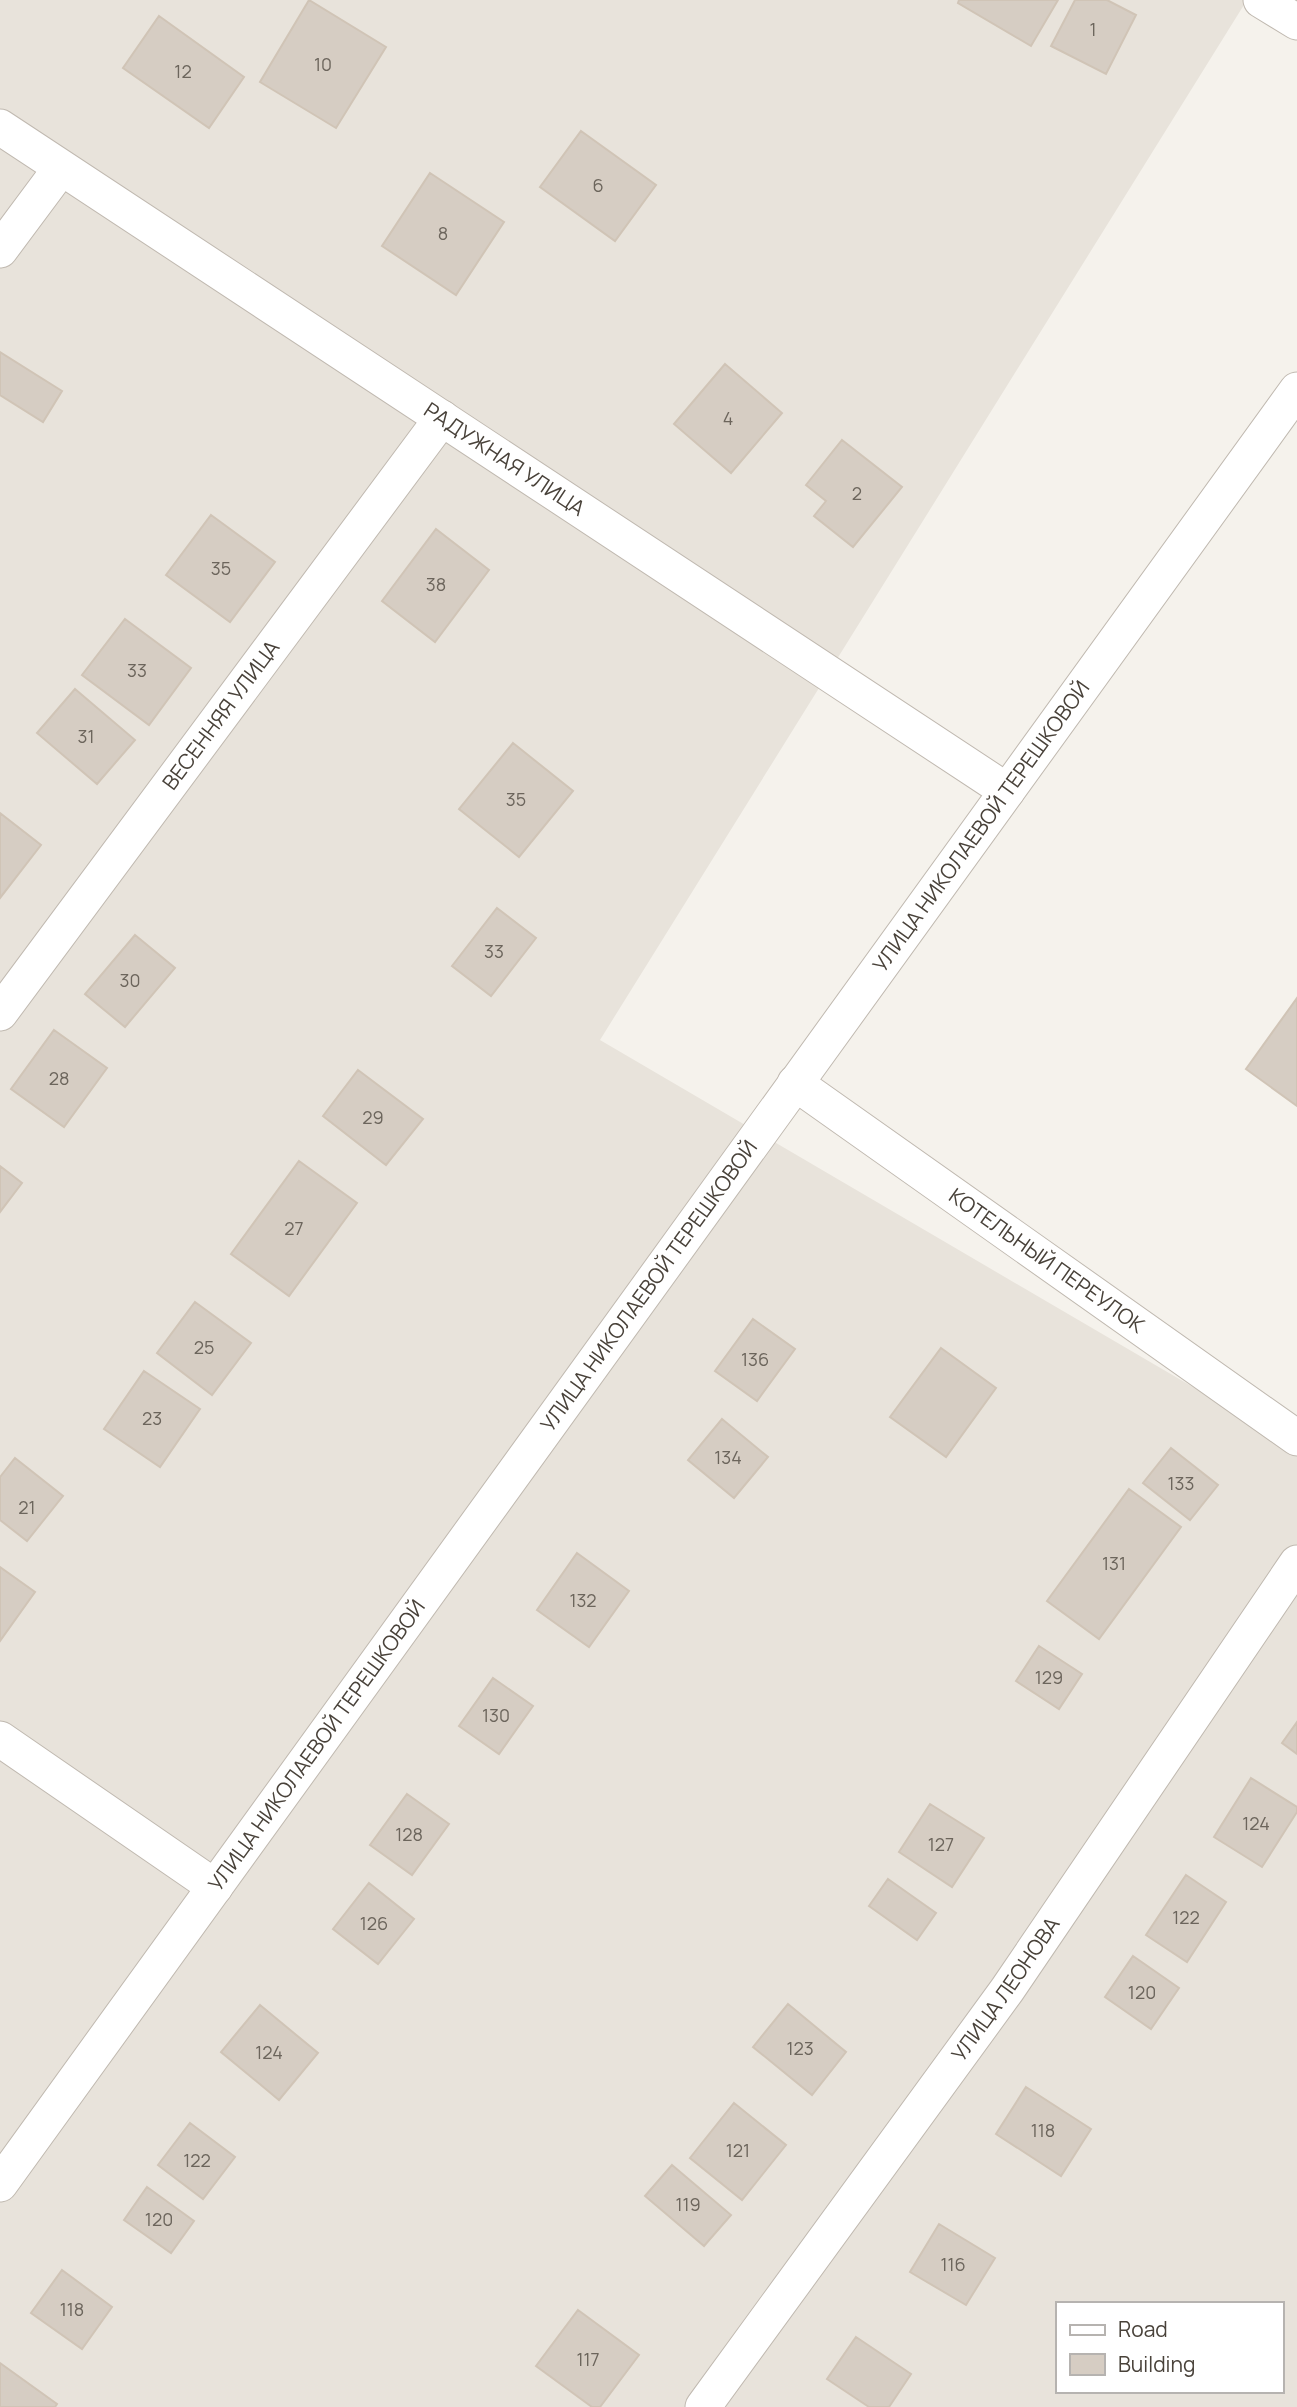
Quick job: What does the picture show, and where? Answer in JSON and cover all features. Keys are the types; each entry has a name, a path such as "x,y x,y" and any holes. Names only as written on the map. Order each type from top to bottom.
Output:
{"street":[{"path":"1261,0 1297,22"},
{"name":"РАДУЖНАЯ УЛИЦА","path":"0,127 1007,790"},
{"path":"0,250 61,168"},
{"name":"УЛИЦА НИКОЛАЕВОЙ ТЕРЕШКОВОЙ","path":"0,2183 1297,390"},
{"name":"ВЕСЕННЯЯ УЛИЦА","path":"0,1013 442,418"},
{"name":"КОТЕЛЬНЫЙ ПЕРЕУЛОК","path":"795,1083 1297,1438"},
{"name":"УЛИЦА ЛЕОНОВА","path":"702,2407 1007,1990 1297,1563"},
{"path":"0,1739 215,1887"}],"shaded area":[{"path":"0,0 1247,0 600,1040 1297,1448 1297,2407 0,2407"}],"building":[{"path":"309,0 386,47 336,128 260,82"},
{"path":"959,0 1058,0 1031,46 958,3"},
{"path":"1075,0 1107,0 1136,15 1106,74 1051,46"},
{"path":"159,16 244,77 209,128 123,68"},
{"path":"581,131 656,185 615,241 540,187"},
{"path":"430,173 504,222 456,295 382,246"},
{"path":"0,352 62,391 43,422 0,395"},
{"path":"725,364 782,413 731,473 674,424"},
{"path":"842,440 902,487 853,547 814,516 826,501 806,485"},
{"path":"211,515 275,562 230,622 166,575"},
{"path":"436,529 489,570 435,642 382,601"},
{"path":"125,619 191,668 149,725 82,675"},
{"path":"75,689 135,740 97,784 37,733"},
{"path":"513,743 573,791 519,857 459,809"},
{"path":"0,813 41,845 0,898"},
{"path":"497,908 536,938 491,996 452,966"},
{"path":"135,935 175,968 125,1027 85,994"},
{"path":"1297,998 1297,1106 1246,1069"},
{"path":"54,1030 107,1068 64,1127 11,1089"},
{"path":"358,1070 423,1119 386,1165 323,1116"},
{"path":"299,1161 357,1203 289,1296 231,1254"},
{"path":"0,1166 22,1183 0,1212"},
{"path":"195,1302 251,1343 212,1395 157,1353"},
{"path":"753,1319 795,1349 757,1401 715,1371"},
{"path":"941,1348 996,1388 946,1457 890,1417"},
{"path":"144,1371 200,1409 160,1467 104,1429"},
{"path":"722,1419 768,1457 734,1498 688,1460"},
{"path":"1171,1448 1218,1485 1190,1520 1143,1483"},
{"path":"15,1458 63,1496 27,1541 0,1520 0,1477"},
{"path":"1129,1489 1181,1527 1099,1639 1047,1601"},
{"path":"577,1553 629,1591 589,1647 537,1610"},
{"path":"0,1567 35,1592 0,1641"},
{"path":"1039,1646 1082,1674 1059,1709 1016,1681"},
{"path":"493,1678 533,1706 499,1754 459,1726"},
{"path":"1297,1722 1297,1754 1282,1743"},
{"path":"1251,1778 1297,1807 1297,1812 1262,1867 1214,1837"},
{"path":"407,1794 449,1824 412,1875 370,1845"},
{"path":"930,1804 984,1838 952,1887 899,1852"},
{"path":"1186,1875 1226,1902 1187,1962 1146,1935"},
{"path":"888,1879 936,1913 917,1940 869,1906"},
{"path":"369,1883 414,1919 378,1964 333,1929"},
{"path":"1133,1956 1179,1988 1151,2029 1105,1997"},
{"path":"788,2004 846,2052 812,2095 753,2047"},
{"path":"260,2005 318,2053 279,2100 221,2052"},
{"path":"1026,2087 1091,2129 1061,2176 996,2134"},
{"path":"734,2103 786,2145 742,2200 690,2158"},
{"path":"190,2123 235,2157 203,2199 158,2165"},
{"path":"672,2165 731,2215 704,2246 645,2196"},
{"path":"147,2187 194,2221 171,2253 124,2220"},
{"path":"939,2224 995,2258 966,2305 910,2272"},
{"path":"62,2270 112,2307 82,2349 31,2313"},
{"path":"578,2310 639,2355 600,2407 592,2407 536,2366"},
{"path":"856,2337 911,2374 889,2407 869,2407 827,2379"},
{"path":"0,2363 57,2404 55,2407 0,2407"}]}
